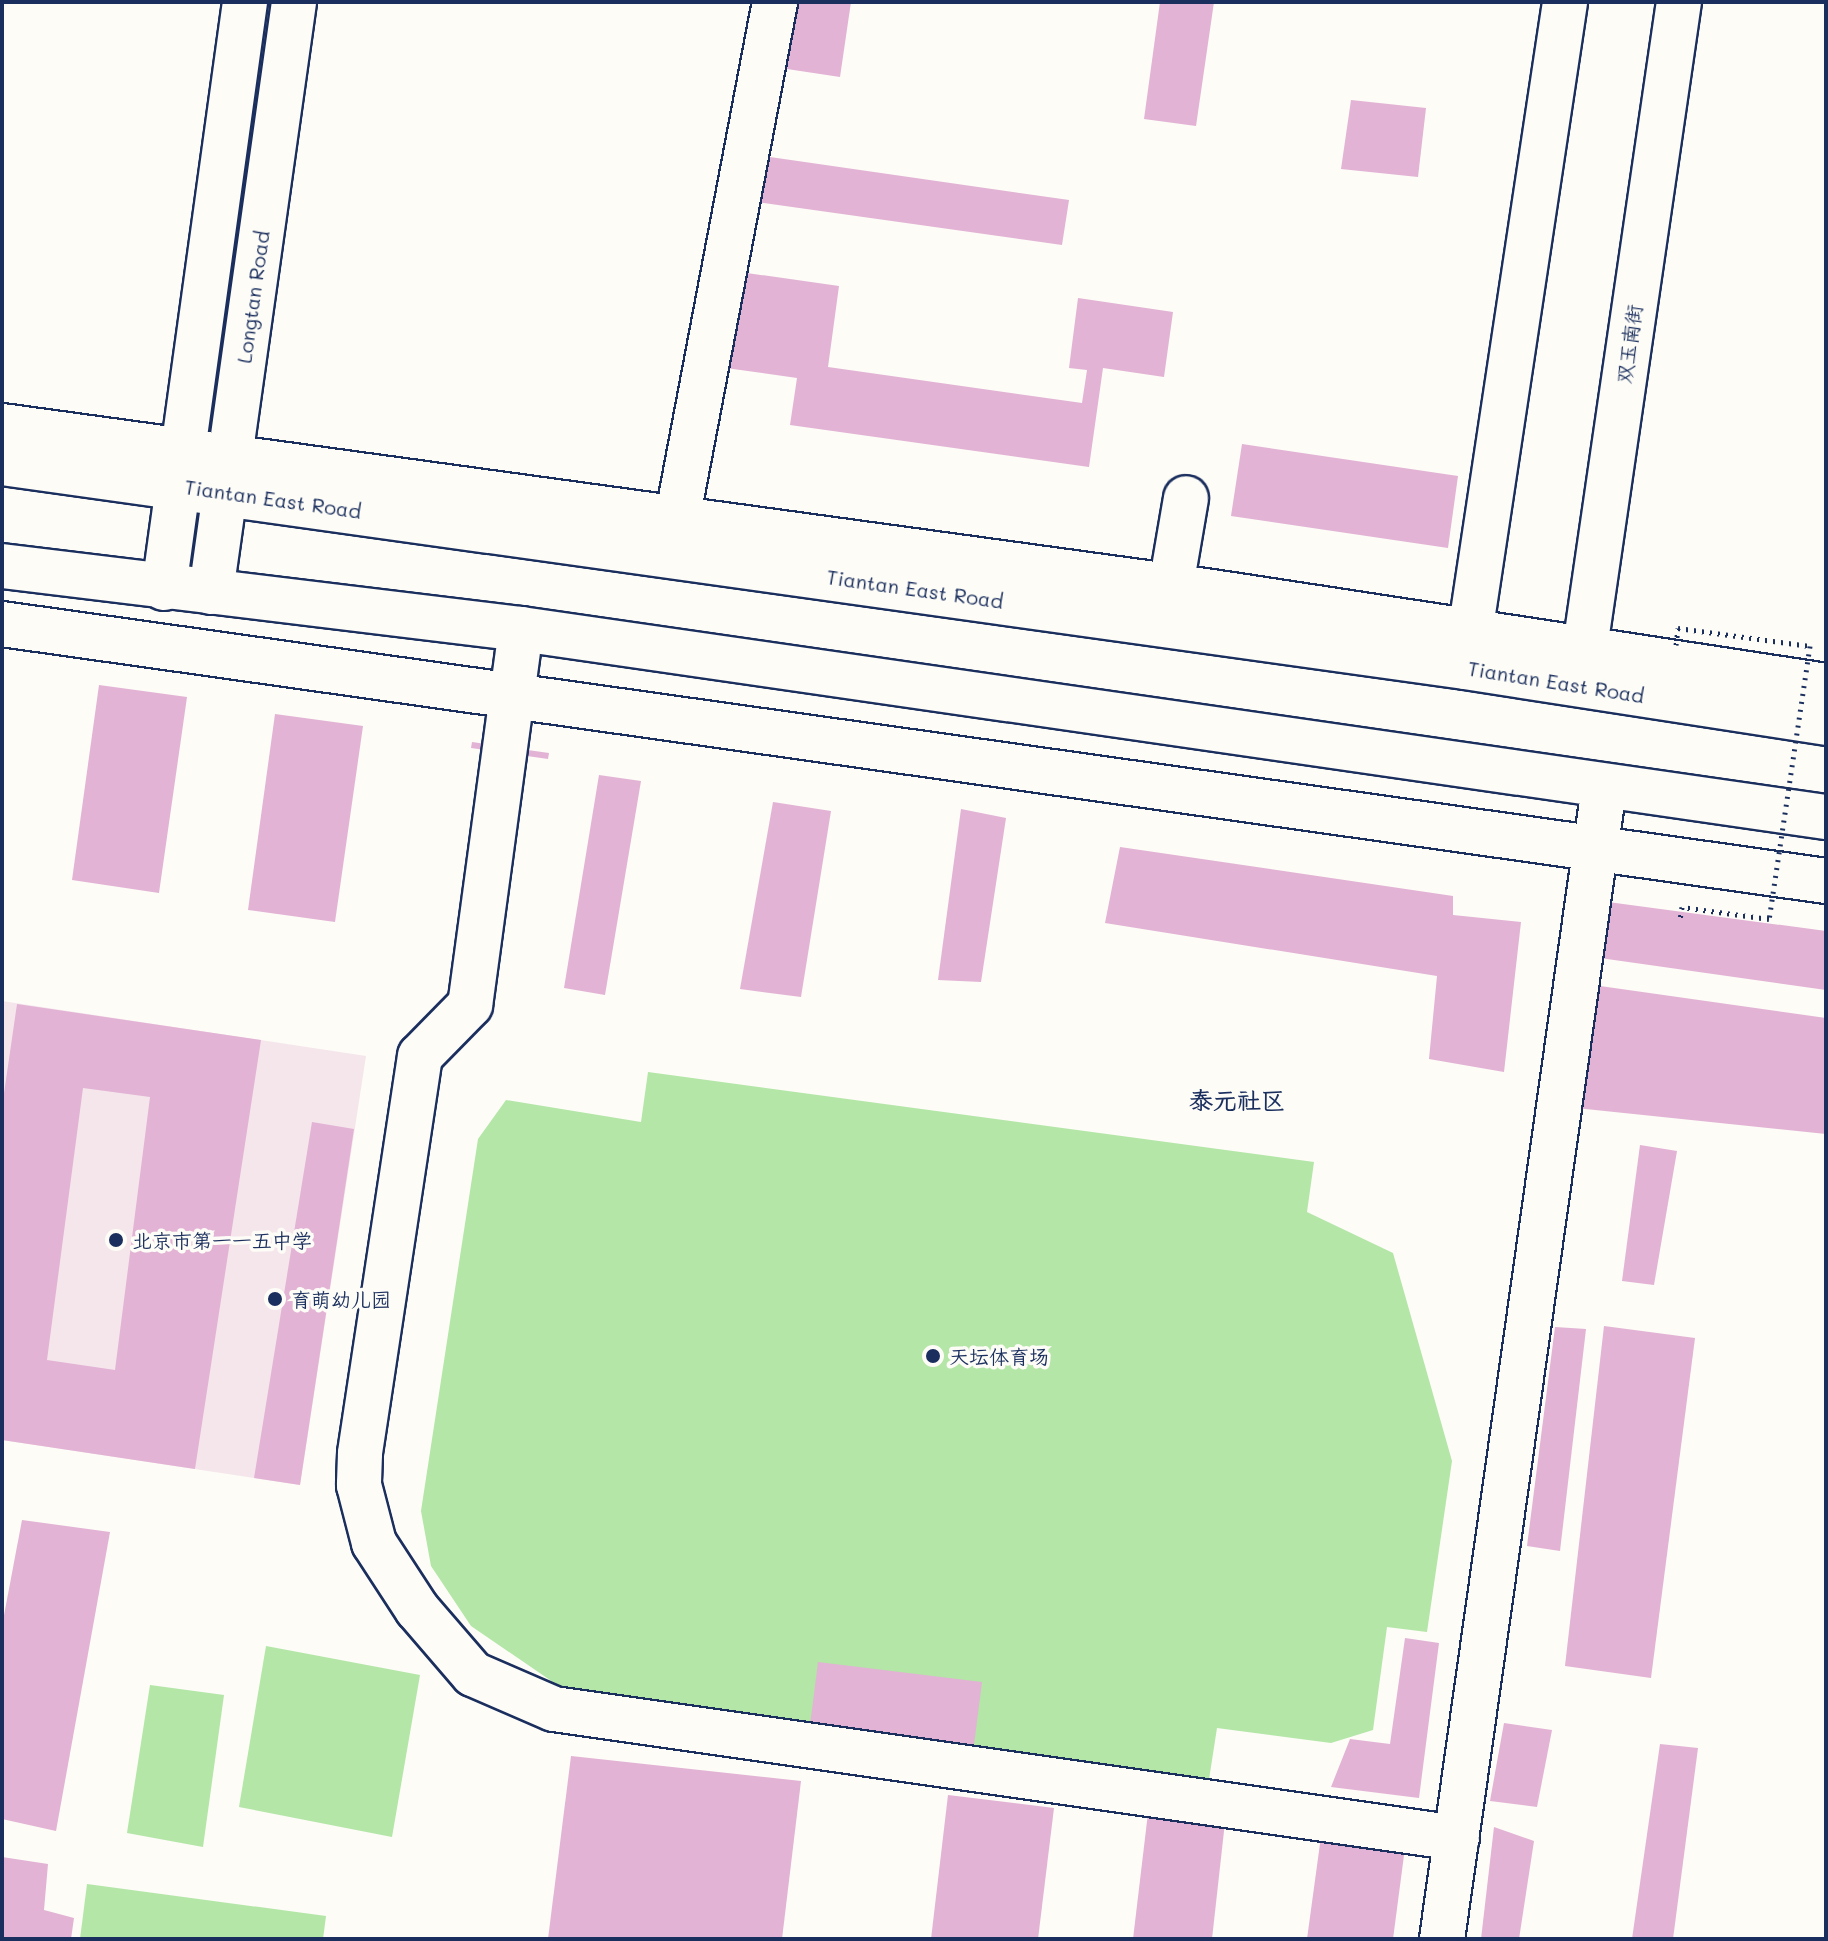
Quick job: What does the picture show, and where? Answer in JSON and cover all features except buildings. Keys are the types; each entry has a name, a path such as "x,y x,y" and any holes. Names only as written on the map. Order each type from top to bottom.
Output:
{"street":[{"path":"164,588 245,2"},
{"name":"Longtan Road","path":"211,592 294,2"},
{"path":"775,2 674,536 1171,586 1468,649 1565,2"},
{"name":"双玉南街","path":"1582,667 1679,2"},
{"path":"2,426 179,468"},
{"name":"Tiantan East Road","path":"2,463 179,468 1468,649 1582,667 1826,723"},
{"path":"1171,586 1186,498"},
{"path":"2,566 521,629 1604,788 1826,817"},
{"path":"2,624 1595,851 1826,881"},
{"path":"521,629 470,1005 420,1056 360,1454 369,1528 417,1609 473,1674 554,1709 1457,1838"},
{"path":"1582,667 1826,686"},
{"path":"1442,1939 1604,788"}],"path":[{"path":"1676,645 1678,628 1810,646 1769,919 1682,907 1680,919"}],"shaded area":[{"name":"北京市第一一五中学","path":"2,1001 366,1056 300,1485 2,1440"}],"green space":[{"name":"天坛体育场","path":"648,1072 1314,1162 1307,1212 1393,1253 1452,1461 1427,1632 1387,1627 1373,1730 1331,1743 1217,1728 1208,1786 582,1702 471,1626 431,1566 421,1511 478,1139 506,1100 641,1122"},
{"path":"266,1646 420,1675 392,1837 239,1807"},
{"path":"150,1685 224,1695 203,1847 127,1833"},
{"path":"87,1884 326,1916 323,1939 80,1939"}],"place":[{"name":"北京市第一一五中学","path":"116,1240"},
{"name":"育萌幼儿园","path":"275,1299"},
{"name":"天坛体育场","path":"933,1356"}],"district":[{"name":"泰元社区","path":"1237,1100"}]}
